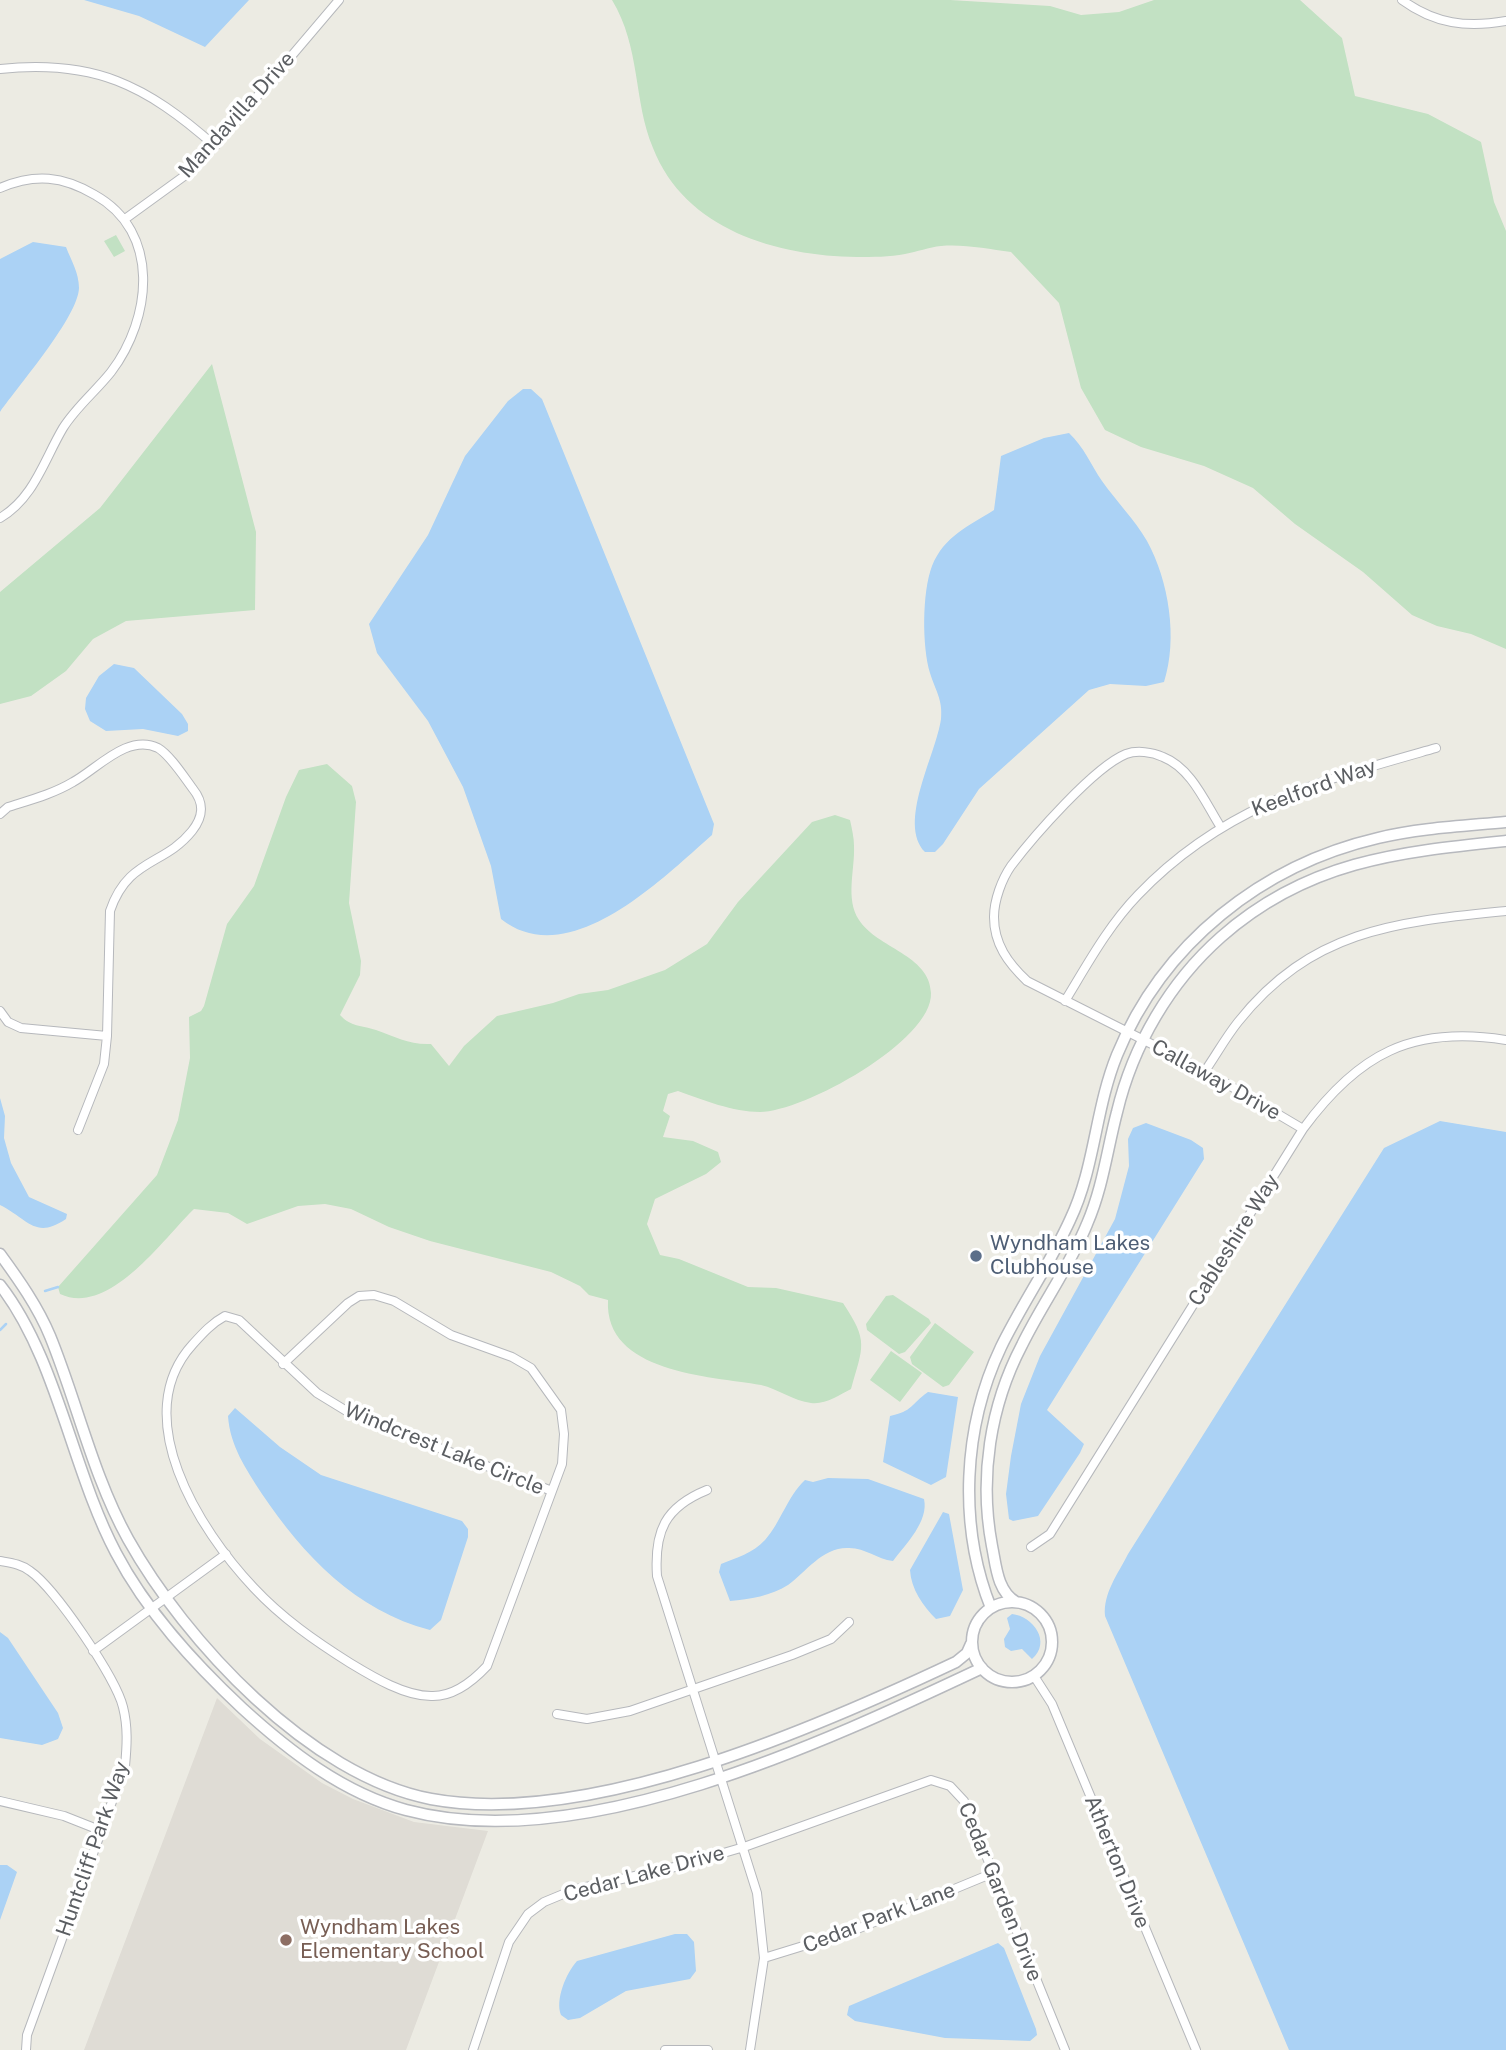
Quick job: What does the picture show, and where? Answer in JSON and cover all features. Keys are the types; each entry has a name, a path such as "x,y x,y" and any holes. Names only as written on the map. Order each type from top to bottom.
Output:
{"street":[{"name":"Mandavilla Drive","path":"125,219 187,174 215,146 339,0"},
{"path":"1402,0 1441,22 1464,26 1506,21"},
{"path":"0,69 32,65 84,70 123,82 182,117 215,146"},
{"path":"0,188 18,180 47,176 76,184 104,200 125,219 139,245 145,273 142,303 129,338 112,370 64,427 32,488 15,509 0,518"},
{"path":"0,814 8,807 73,782 121,750 141,743 159,749 195,792 202,806 201,819 189,835 128,877 116,892 110,911 104,1064 78,1130"},
{"name":"Keelford Way","path":"1065,1001 1107,933 1137,896 1178,858 1220,826 1268,801 1331,778 1436,748"},
{"name":"Callaway Drive","path":"1220,826 1185,774 1164,757 1143,752 1127,754 1112,762 1073,796 1010,868 999,889 994,915 997,940 1009,964 1027,982 1205,1071 1303,1129"},
{"path":"991,1608 975,1552 969,1493 978,1413 1000,1348 1070,1220 1082,1191 1105,1086 1127,1032 1150,994 1187,946 1242,897 1308,860 1381,837 1506,822"},
{"path":"971,1644 982,1668 1005,1682 1023,1681 1034,1676 1049,1658 1052,1632 1039,1611 1016,1602 1002,1588 989,1527 988,1455 995,1418 1016,1358 1086,1227 1104,1177 1123,1090 1143,1040 1166,1001 1200,957 1251,913 1312,877 1383,855 1506,841"},
{"path":"1205,1071 1238,1022 1261,997 1313,954 1358,934 1397,923 1506,911"},
{"path":"0,1011 8,1023 21,1028 107,1037"},
{"name":"Cableshire Way","path":"1031,1546 1050,1534 1303,1129 1341,1082 1387,1050 1436,1037 1479,1036 1506,1040"},
{"path":"0,1254 21,1282 50,1335 111,1504 126,1535 164,1598 206,1648 279,1718 354,1771 404,1792 478,1804 556,1800 601,1791 716,1759 786,1736 956,1662 967,1653 978,1621 991,1608 1016,1602"},
{"path":"0,1285 27,1330 89,1493 116,1552 152,1608 195,1664 269,1732 345,1786 379,1801 426,1814 498,1821 576,1815 722,1777 826,1739 982,1668"},
{"path":"283,1364 359,1296 374,1295 394,1301 451,1335 512,1357 531,1368 546,1386 561,1410 564,1434 562,1464 552,1491"},
{"name":"Windcrest Lake Circle","path":"225,1316 239,1320 317,1393 353,1415 552,1491 487,1666 472,1682 434,1696 416,1694 367,1673 318,1643 280,1613 226,1554 190,1497 169,1447 165,1409 170,1381 180,1358 213,1322 225,1316"},
{"path":"1000,1348 1016,1358"},
{"path":"707,1490 674,1508 662,1527 656,1555 657,1576 757,1893 764,1958 750,2050"},
{"path":"93,1651 226,1554"},
{"name":"Huntcliff Park Way","path":"0,1562 28,1569 42,1581 115,1683 123,1706 128,1736 125,1766 27,2035 26,2050"},
{"path":"557,1714 587,1719 630,1711 831,1639 849,1622"},
{"name":"Atherton Drive","path":"1034,1676 1052,1704 1196,2050"},
{"path":"269,1732 279,1718"},
{"name":"Cedar Garden Drive","path":"744,1847 931,1780 950,1786 961,1795 1065,2050"},
{"path":"426,1814 429,1798"},
{"path":"0,1801 64,1816 102,1830"},
{"name":"Cedar Lake Drive","path":"472,2050 509,1942 522,1921 537,1907 573,1890 679,1866 744,1847"},
{"name":"Cedar Park Lane","path":"764,1958 855,1930 993,1873"},
{"path":"665,2050 708,2050"}],"shaded area":[{"name":"Wyndham Lakes Elementary School","path":"217,1698 260,1739 322,1783 353,1799 414,1822 488,1831 406,2050 84,2050"}],"green space":[{"path":"612,0 950,0 1050,6 1081,15 1119,12 1154,0 1300,0 1342,38 1355,96 1428,114 1481,142 1494,202 1506,231 1506,649 1471,634 1437,626 1412,615 1363,572 1295,524 1253,488 1204,466 1141,447 1105,430 1081,388 1059,303 1011,252 950,246 887,256 827,255 766,244 737,233 711,218 687,199 668,176 653,148 642,111 628,37"},
{"path":"116,235 125,251 114,257 104,241"},
{"path":"212,364 256,532 255,610 126,621 93,639 66,671 31,696 0,704 0,592 100,508"},
{"path":"327,764 352,786 356,802 349,903 361,961 360,975 340,1015 352,1024 403,1040 431,1044 449,1066 464,1046 497,1016 579,994 608,990 665,970 707,944 738,902 812,822 835,815 850,820 854,843 852,903 855,912 867,930 922,970 931,993 926,1012 911,1032 889,1052 862,1070 834,1087 780,1109 760,1112 739,1110 678,1091 668,1094 663,1111 670,1116 663,1137 693,1141 718,1152 721,1162 706,1174 655,1199 647,1224 660,1255 679,1259 748,1287 776,1288 843,1303 857,1327 861,1344 851,1389 827,1401 811,1403 761,1385 664,1366 641,1357 623,1343 611,1324 608,1300 589,1295 580,1286 551,1272 430,1241 389,1227 351,1209 325,1204 298,1206 247,1224 228,1213 194,1209 151,1255 116,1285 97,1295 79,1298 60,1294 58,1287 157,1175 178,1120 190,1058 189,1017 201,1011 204,1006 227,924 254,886 286,797 299,770"},
{"path":"893,1295 931,1323 905,1352 899,1354 867,1330 866,1324 886,1296"},
{"path":"935,1323 974,1352 949,1385 943,1387 912,1364 910,1357"},
{"path":"891,1351 922,1373 900,1402 870,1380"}],"water":[{"path":"84,0 249,0 205,47 139,16"},
{"path":"33,242 66,247 79,288 76,301 59,333 0,412 0,259"},
{"path":"523,389 531,389 542,399 714,824 712,835 642,895 585,927 556,935 528,933 501,919 491,866 463,787 428,721 377,653 369,624 428,535 465,456 508,401"},
{"path":"1069,433 1142,533 1155,557 1166,592 1171,629 1164,682 1146,686 1110,684 1089,690 979,789 935,852 925,852 917,839 916,807 941,719 940,700 927,662 924,635 926,590 932,566 950,539 994,510 1001,456 1044,438"},
{"path":"114,664 134,668 182,714 188,724 188,731 178,736 143,729 106,731 90,721 85,709 86,698 99,676"},
{"path":"0,1098 5,1116 4,1138 11,1163 29,1197 67,1214 66,1219 55,1225 47,1228 32,1225 0,1205"},
{"path":"1440,1121 1506,1132 1506,2050 1289,2050 1105,1616 1106,1599 1128,1554 1384,1148"},
{"path":"1146,1123 1191,1140 1203,1148 1204,1159 1047,1410 1084,1444 1080,1453 1038,1516 1013,1521 1009,1519 1006,1494 1021,1404 1040,1356 1115,1219 1129,1166 1128,1139 1133,1128"},
{"path":"928,1392 958,1397 946,1477 931,1485 883,1462 890,1416 907,1410"},
{"path":"235,1408 280,1447 321,1475 462,1521 468,1529 468,1537 441,1620 430,1630 378,1609 355,1595 314,1559 278,1517 240,1457 229,1427 228,1416"},
{"path":"828,1478 868,1479 924,1499 925,1507 920,1524 893,1561 859,1549 838,1549 822,1556 795,1580 775,1592 730,1601 719,1572 721,1564 750,1552 765,1540 793,1494 805,1480 813,1482"},
{"path":"943,1512 949,1514 963,1590 950,1616 936,1619 918,1597 910,1570"},
{"path":"1012,1614 1027,1619 1037,1631 1040,1645 1032,1659 1022,1649 1011,1651 1005,1647 1004,1639 1010,1629 1007,1618"},
{"path":"0,1632 8,1638 58,1713 63,1728 58,1739 42,1745 0,1738"},
{"path":"0,1865 7,1865 17,1872 0,1920"},
{"path":"675,1934 687,1934 694,1942 696,1971 690,1979 626,1991 580,2018 568,2020 561,2015 559,2002 563,1987 577,1961"},
{"path":"998,1943 1004,1948 1036,2029 1037,2035 1030,2041 945,2038 855,2021 847,2015 849,2006"}],"waterway":[{"path":"45,1291 58,1287"},
{"path":"0,1330 6,1324"}],"place":[{"name":"Wyndham Lakes Clubhouse","path":"976,1256"},
{"name":"Wyndham Lakes Elementary School","path":"286,1940"}]}
